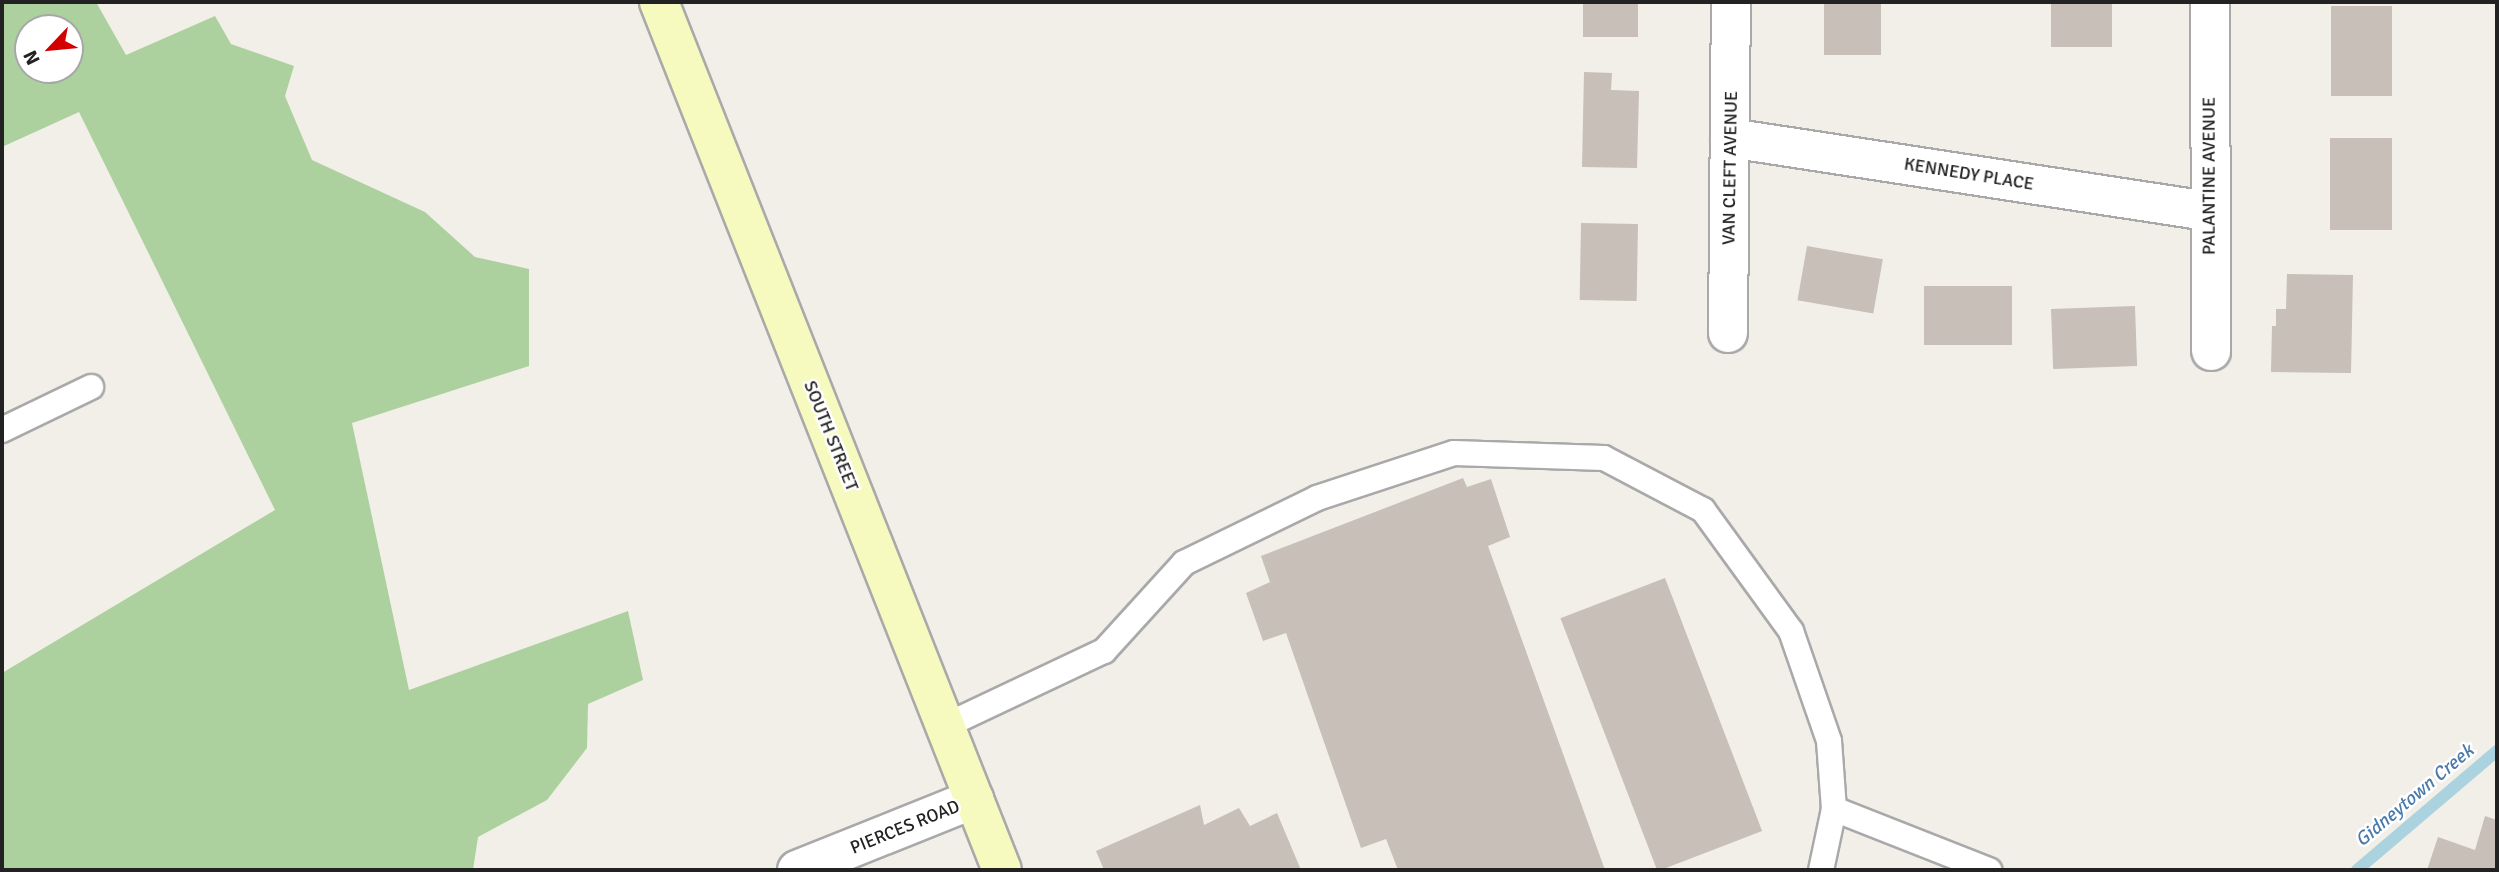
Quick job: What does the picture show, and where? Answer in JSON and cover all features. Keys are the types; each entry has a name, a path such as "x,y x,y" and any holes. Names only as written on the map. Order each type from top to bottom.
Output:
{"street":[{"name":"SOUTH STREET","path":"659,2 1002,870"},
{"name":"VAN CLEFT AVENUE","path":"1728,333 1731,2"},
{"name":"PALANTINE AVENUE","path":"2210,2 2208,211 2211,351"},
{"name":"KENNEDY PLACE","path":"1730,138 2208,211"},
{"name":"PIERCES ROAD","path":"797,870 974,799"}],"lane":[{"path":"2,430 91,387"},
{"path":"945,726 1104,651 1184,563 1317,498 1454,453 1604,458 1703,510 1791,631 1829,741 1834,809 1821,870"},
{"path":"1834,809 1989,870"}],"green space":[{"path":"2,2 96,2 126,55 215,16 231,44 294,66 285,96 312,160 425,212 475,257 529,269 529,366 352,423 409,690 628,611 643,680 588,704 587,748 547,800 478,837 473,870 2,870 2,673 275,510 79,112 2,147"}],"building":[{"path":"1583,2 1638,2 1638,37 1583,37"},
{"path":"1824,2 1881,2 1881,55 1824,55"},
{"path":"2051,2 2112,2 2112,47 2051,47"},
{"path":"2331,6 2392,6 2392,96 2331,96"},
{"path":"1584,72 1612,73 1611,90 1639,91 1637,168 1582,167"},
{"path":"2330,138 2392,138 2392,230 2330,230"},
{"path":"1581,223 1638,224 1637,301 1580,300"},
{"path":"1807,246 1883,259 1873,314 1797,300"},
{"path":"2287,274 2353,275 2351,373 2271,372 2272,326 2276,326 2276,309 2286,309"},
{"path":"1924,286 2012,286 2012,345 1924,345"},
{"path":"2135,306 2137,366 2053,369 2051,309"},
{"path":"1463,478 1467,487 1491,479 1510,537 1488,546 1605,870 1398,870 1386,839 1361,848 1286,633 1263,641 1246,593 1270,582 1261,556"},
{"path":"1665,578 1762,831 1657,870 1560,618"},
{"path":"1200,805 1204,825 1239,808 1250,826 1277,813 1301,870 1104,870 1096,851"},
{"path":"2485,816 2497,820 2497,870 2427,870 2438,837 2475,850"}],"waterway":[{"name":"Gidneytown Creek","path":"2357,870 2497,751"}]}
